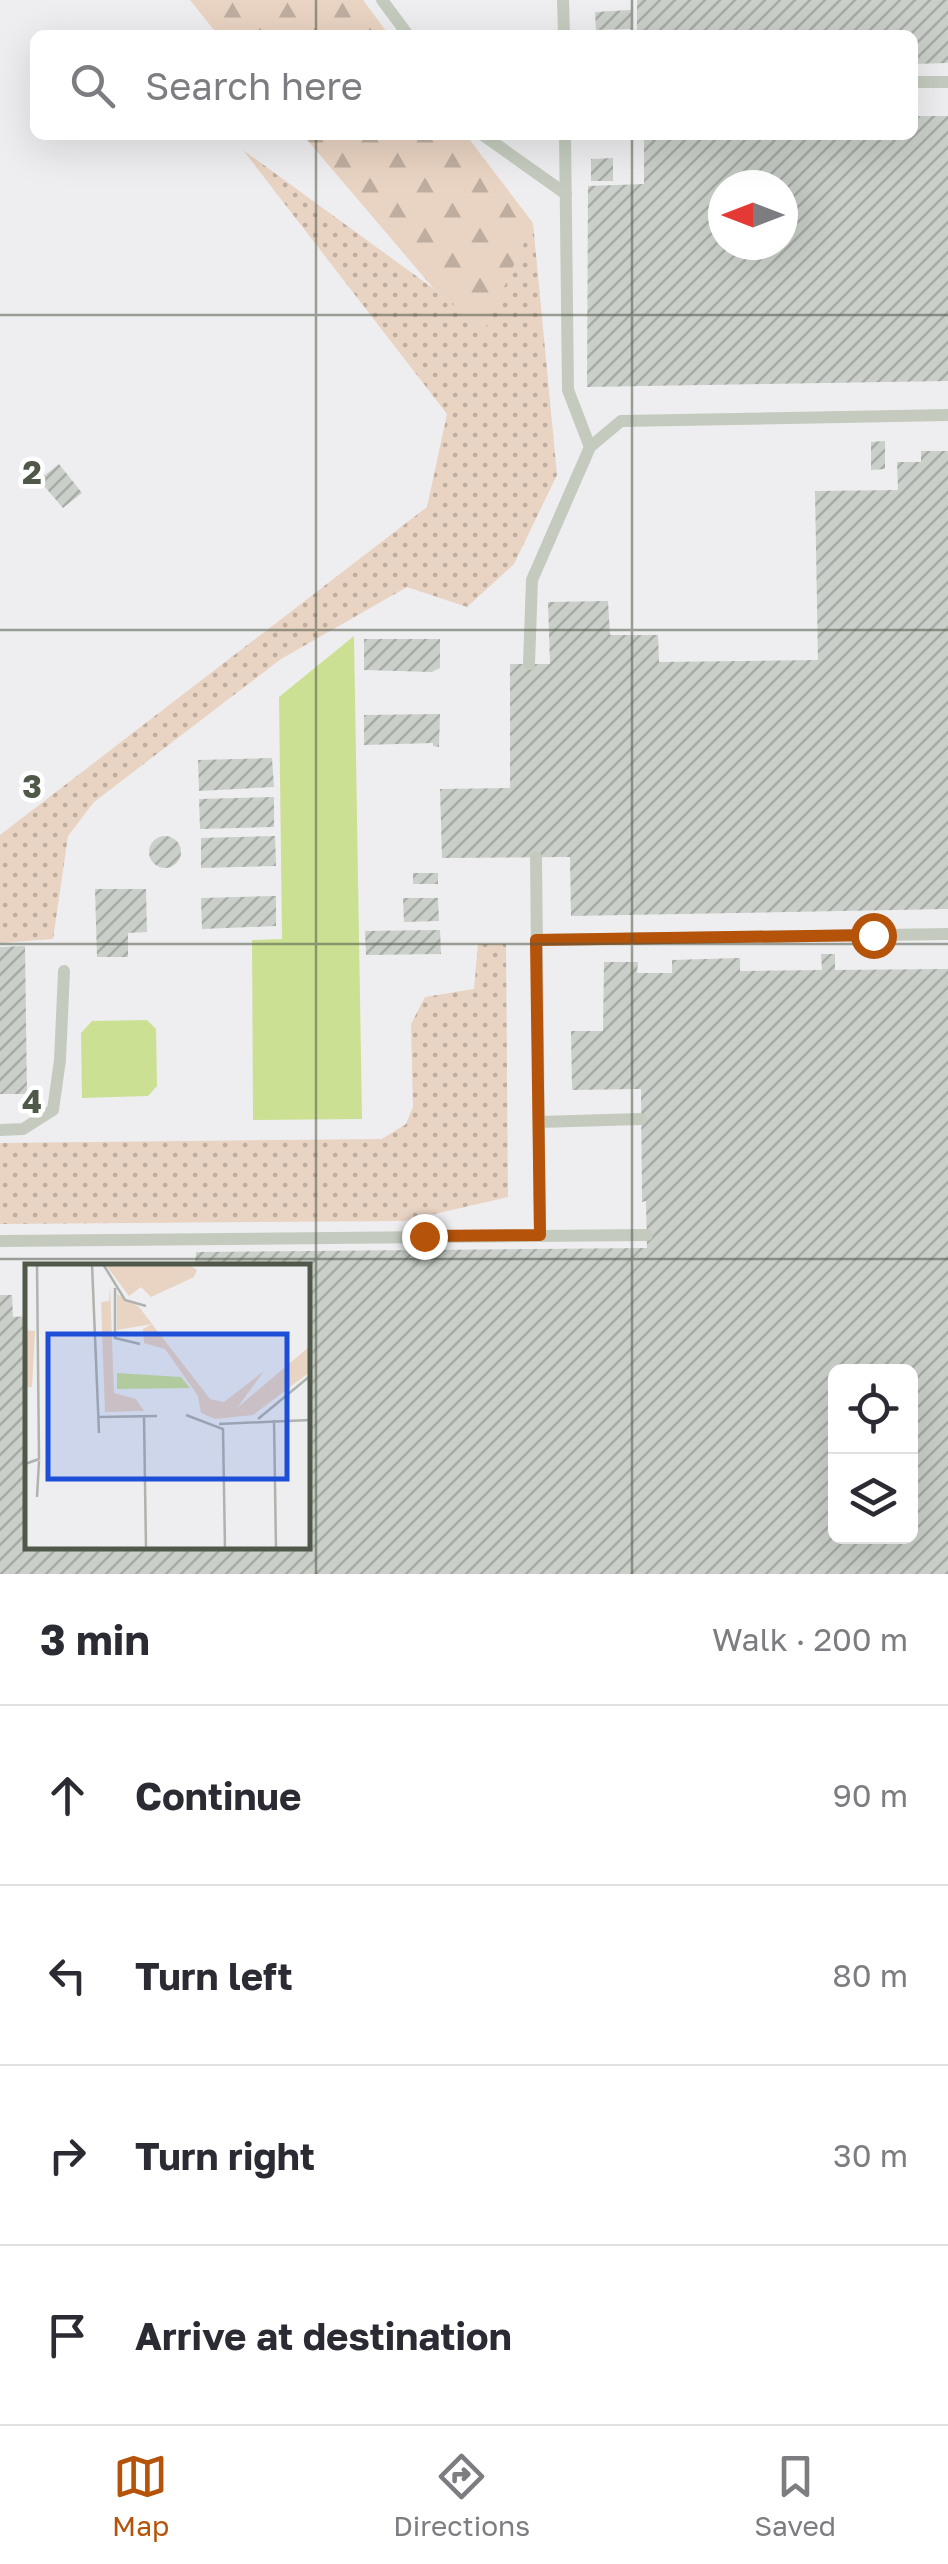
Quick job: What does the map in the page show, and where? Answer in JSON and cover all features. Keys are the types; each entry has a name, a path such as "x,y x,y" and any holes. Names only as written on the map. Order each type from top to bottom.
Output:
{"lane":[{"path":"382,0 404,30"},
{"path":"563,0 564,30"},
{"path":"918,82 948,82"},
{"path":"490,140 566,194"},
{"path":"565,140 568,390 590,447"},
{"path":"529,664 532,580 590,447 620,421 948,415"},
{"path":"536,857 540,1235"},
{"path":"536,940 948,934"},
{"path":"0,1130 23,1129 53,1110 60,1060 64,971"},
{"path":"539,1122 641,1119"},
{"path":"0,1241 647,1234"}],"green space":[{"path":"190,0 363,0 385,30 214,30"},
{"path":"307,140 470,140 533,223 484,331 434,289"},
{"path":"243,150 484,330 533,223 557,475 514,564 467,607 407,587 281,659 94,802 68,836 53,939 0,943 0,835 427,507 447,414"},
{"path":"478,944 506,944 508,1197 404,1221 0,1224 0,1143 382,1139 406,1124 413,1107 411,1024 425,997 474,989"}],"shaded area":[{"path":"354,636 362,1119 253,1120 252,940 282,939 279,697"},
{"path":"147,1020 156,1029 157,1086 148,1096 82,1098 81,1033 92,1021"}],"building":[{"path":"637,0 948,0 948,63 918,64 918,30 637,30"},
{"path":"631,10 631,29 596,30 595,12"},
{"path":"918,116 948,116 948,381 587,387 588,186 644,184 644,140 918,140"},
{"path":"613,158 613,181 591,181 591,159"},
{"path":"885,441 885,469 871,470 871,442"},
{"path":"921,451 948,451 948,909 571,916 570,857 442,858 440,789 510,788 510,664 550,664 548,602 608,601 610,635 658,635 659,662 818,660 815,491 898,490 897,462 921,462"},
{"path":"59,464 82,493 63,508 39,480"},
{"path":"364,639 440,639 440,668 432,672 364,670"},
{"path":"440,714 439,747 433,743 364,745 364,715"},
{"path":"272,758 274,787 199,791 198,760"},
{"path":"274,797 274,827 200,829 199,799"},
{"path":"165,836 176,841 181,852 176,863 165,868 154,863 149,852 154,841"},
{"path":"275,836 276,866 201,868 201,838"},
{"path":"413,873 438,873 438,884 413,884"},
{"path":"95,889 146,889 147,932 128,933 128,957 97,957"},
{"path":"276,896 276,926 202,929 201,898"},
{"path":"403,898 438,898 439,921 404,922"},
{"path":"440,930 441,954 366,955 365,931"},
{"path":"25,946 27,1094 0,1094 0,947"},
{"path":"821,954 835,954 835,970 948,969 948,1574 0,1574 0,1295 12,1295 13,1317 25,1316 25,1549 310,1549 310,1264 195,1264 196,1252 647,1248 646,1201 642,1202 641,1089 572,1090 571,1031 603,1031 604,962 638,962 637,973 672,973 672,960 740,958 740,971 822,970"}],"route":[{"path":"424,1236 540,1235 536,940 873,935"}]}
